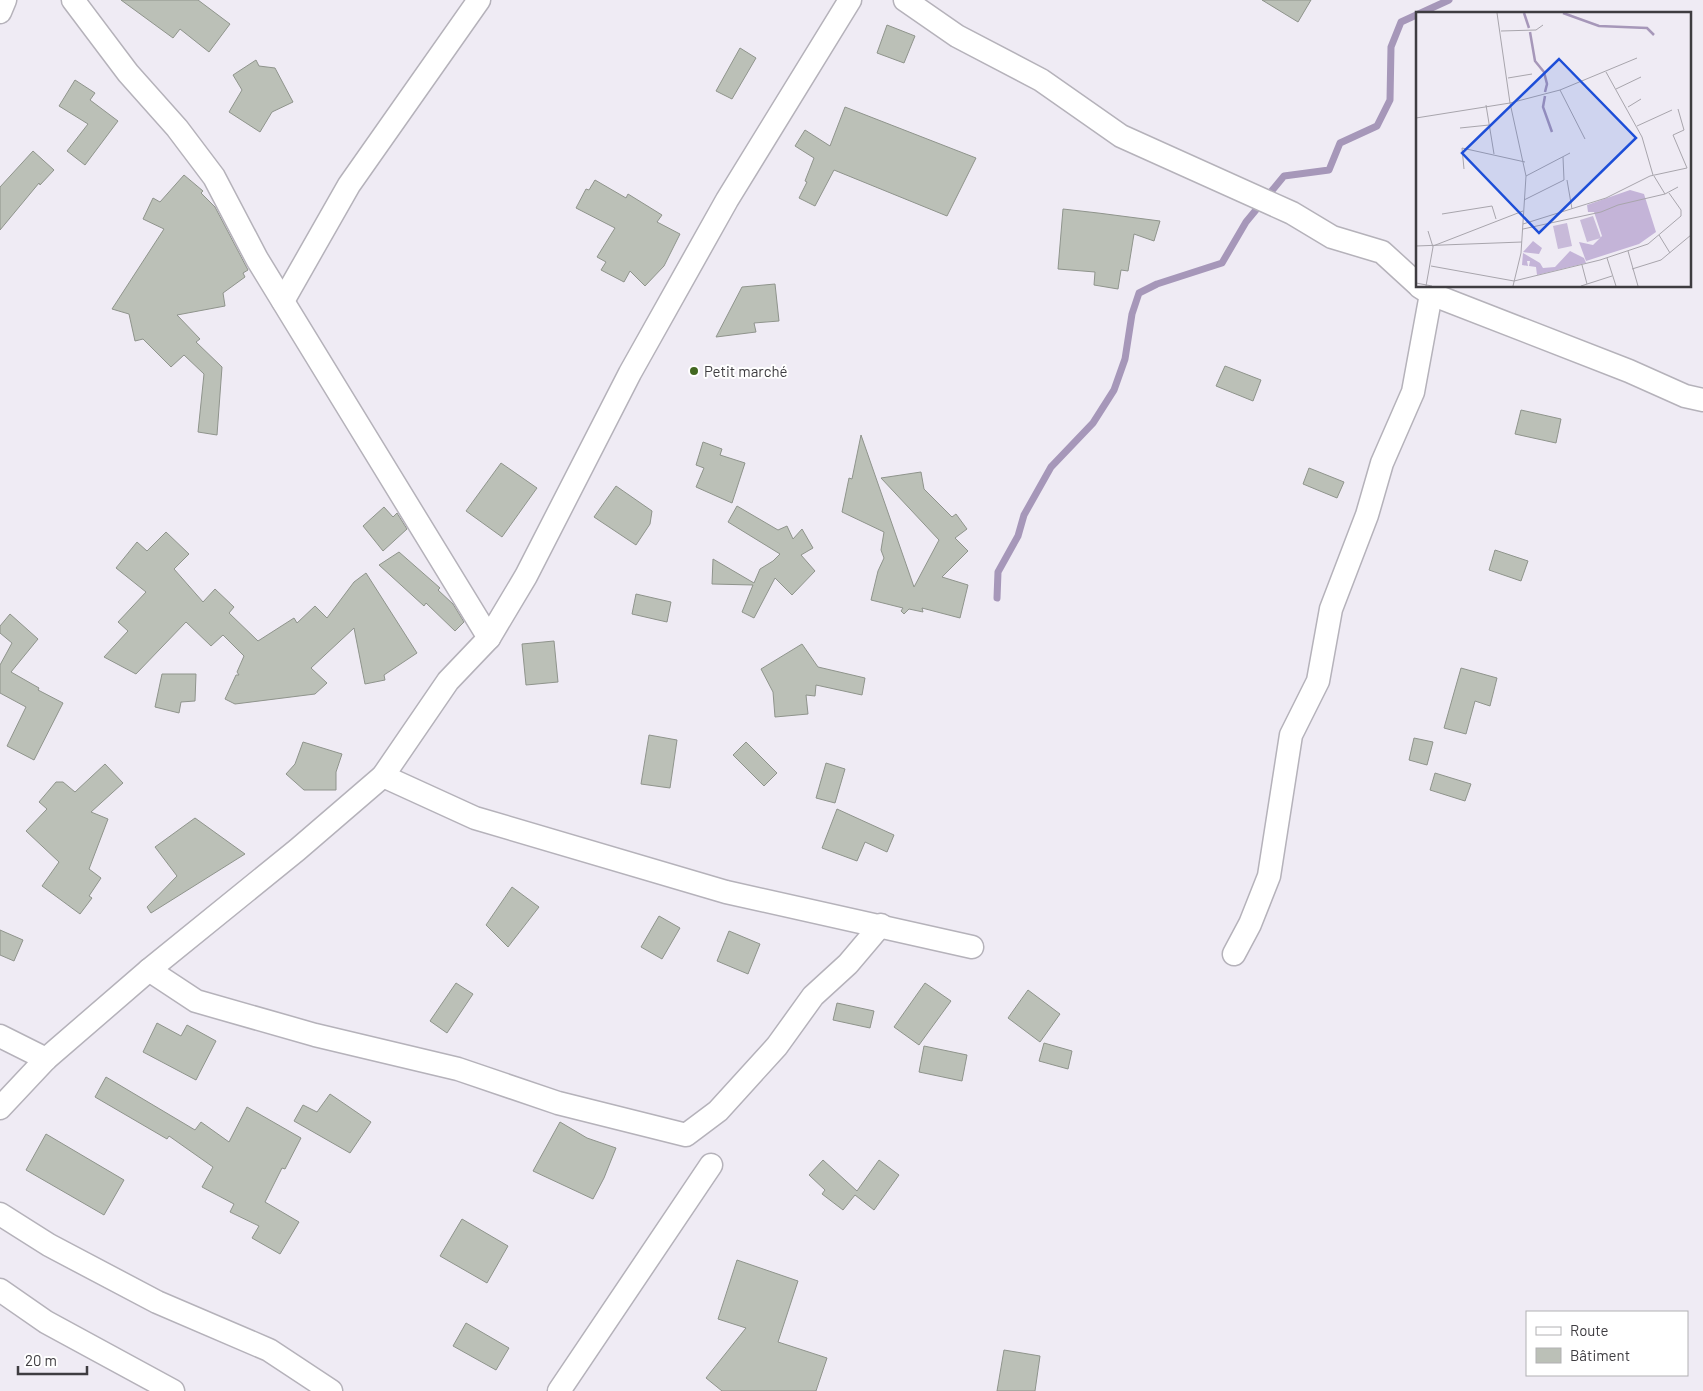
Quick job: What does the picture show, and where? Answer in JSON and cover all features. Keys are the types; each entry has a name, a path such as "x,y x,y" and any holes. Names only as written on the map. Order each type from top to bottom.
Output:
{"street":[{"path":"0,12 5,0"},
{"path":"73,0 128,73 176,128 214,177 257,260 489,638"},
{"path":"283,301 349,185 479,0"},
{"path":"0,1108 46,1059 149,970 297,850 383,776 448,681 489,638 526,576 630,373 727,200 850,0"},
{"path":"905,0 957,36 1041,80 1121,136 1292,213 1332,237 1382,252 1416,283"},
{"path":"1234,954 1250,924 1269,876 1290,735 1318,682 1331,609 1367,515 1382,463 1413,392 1422,288 1629,371 1685,396 1703,400"},
{"path":"383,776 475,818 726,892 972,946"},
{"path":"149,970 196,1001 315,1035 458,1069 558,1103 686,1135 718,1111 777,1046 813,996 848,964 881,925"},
{"path":"0,1036 46,1059"},
{"path":"559,1391 711,1165"},
{"path":"0,1214 49,1245 157,1302 269,1350 331,1391"},
{"path":"0,1290 46,1322 173,1391"}],"building":[{"path":"121,0 198,0 230,24 209,52 180,29 173,38"},
{"path":"1262,0 1311,0 1298,22"},
{"path":"887,25 915,36 904,63 877,53"},
{"path":"740,48 756,58 732,99 716,91"},
{"path":"256,60 259,66 275,68 293,102 272,112 260,132 229,112 242,90 233,75"},
{"path":"75,80 95,93 90,100 118,121 85,165 67,151 88,124 59,106"},
{"path":"845,107 976,158 947,216 834,170 815,206 799,198 807,182 805,181 814,158 795,146 805,130 830,146"},
{"path":"33,151 54,170 40,185 39,183 0,230 0,187"},
{"path":"184,175 203,191 201,193 215,207 248,270 243,273 245,277 223,293 225,306 177,315 200,339 196,342 222,367 217,435 198,432 204,374 184,355 171,367 143,339 135,341 129,314 112,309 164,229 143,219 153,198 160,202"},
{"path":"595,180 626,198 628,194 662,215 657,222 680,234 664,266 645,286 630,271 624,282 601,270 606,262 597,257 615,228 576,208 586,189 589,190"},
{"path":"1063,209 1160,221 1154,241 1134,234 1128,271 1121,270 1118,289 1094,285 1095,272 1058,269"},
{"path":"775,284 779,321 754,323 756,332 716,337 742,287"},
{"path":"1225,366 1261,380 1253,401 1216,386"},
{"path":"1521,410 1561,419 1556,443 1515,434"},
{"path":"861,435 914,587 939,540 881,478 921,472 924,489 952,517 956,514 967,529 955,538 968,551 942,577 968,585 960,618 922,608 923,612 909,609 904,614 901,611 903,608 871,600 878,571 884,558 881,550 884,532 842,512 849,478 852,479"},
{"path":"703,442 722,449 720,455 745,463 732,503 696,487 704,468 696,465"},
{"path":"501,463 537,488 502,537 466,511"},
{"path":"1309,468 1344,482 1337,498 1303,484"},
{"path":"616,486 652,511 650,524 636,545 594,517"},
{"path":"737,506 778,530 787,526 793,539 802,529 813,548 801,555 815,571 792,595 775,578 754,618 742,612 753,585 712,584 713,559 754,583 760,569 780,554 728,522"},
{"path":"384,507 393,517 397,513 407,529 383,551 363,526"},
{"path":"166,532 189,554 174,569 203,602 215,589 234,607 229,613 258,641 294,618 297,623 315,606 327,618 354,582 366,573 417,653 384,675 385,680 365,684 354,628 311,668 327,683 315,694 235,704 225,699 236,675 239,675 237,672 244,656 223,635 211,646 186,622 136,674 104,657 128,631 118,622 146,592 116,568 137,542 147,551"},
{"path":"1495,550 1528,561 1521,581 1489,570"},
{"path":"399,552 440,588 438,590 453,604 464,622 455,631 426,603 424,606 379,565"},
{"path":"636,594 671,602 667,622 632,614"},
{"path":"10,614 38,639 11,672 39,688 38,690 63,703 34,760 7,746 26,707 0,693 0,665 12,643 0,633 0,626"},
{"path":"554,641 558,682 526,685 522,644"},
{"path":"802,644 818,667 865,678 862,695 816,685 815,696 806,695 808,714 775,717 773,692 761,669"},
{"path":"1461,668 1497,678 1490,706 1475,701 1466,734 1444,728"},
{"path":"162,674 196,674 195,701 181,702 179,713 155,707"},
{"path":"649,735 677,740 670,788 641,784"},
{"path":"1414,738 1433,742 1427,765 1409,760"},
{"path":"303,742 342,754 336,772 336,790 304,790 286,774 295,764"},
{"path":"746,742 777,773 764,786 733,755"},
{"path":"826,763 845,769 835,803 816,798"},
{"path":"105,764 123,783 91,812 108,819 89,869 101,878 89,896 92,898 80,914 42,886 59,862 26,831 47,809 39,802 56,782 63,782 75,792"},
{"path":"1435,773 1471,784 1465,801 1430,790"},
{"path":"837,809 894,835 887,852 865,842 857,861 822,848"},
{"path":"195,818 245,854 151,913 147,907 177,876 155,847"},
{"path":"512,887 539,907 508,947 486,925"},
{"path":"659,916 680,928 662,959 641,947"},
{"path":"0,930 23,940 14,961 0,955"},
{"path":"729,931 760,944 748,974 717,961"},
{"path":"456,983 473,994 447,1033 430,1021"},
{"path":"925,983 951,1001 919,1045 894,1027"},
{"path":"1028,990 1060,1014 1040,1042 1008,1018"},
{"path":"837,1003 874,1011 870,1028 833,1020"},
{"path":"157,1023 181,1036 187,1025 216,1041 196,1080 143,1052"},
{"path":"1044,1043 1072,1051 1068,1069 1039,1061"},
{"path":"924,1046 967,1055 962,1081 919,1072"},
{"path":"106,1077 195,1130 201,1122 229,1142 247,1107 301,1138 285,1169 282,1168 265,1202 299,1222 280,1254 252,1238 259,1226 230,1212 234,1204 202,1187 213,1167 169,1136 167,1139 95,1097"},
{"path":"330,1094 371,1122 350,1153 294,1121 303,1105 317,1112"},
{"path":"560,1122 587,1138 616,1148 593,1199 533,1171"},
{"path":"46,1134 124,1180 104,1215 26,1170"},
{"path":"823,1160 857,1191 879,1160 899,1175 874,1210 855,1195 843,1210 822,1194 825,1190 809,1175"},
{"path":"462,1219 508,1246 487,1283 440,1256"},
{"path":"737,1260 798,1281 778,1342 827,1358 816,1391 722,1391 706,1378 746,1328 718,1319"},
{"path":"466,1323 509,1348 496,1370 453,1346"},
{"path":"1004,1350 1040,1356 1035,1391 997,1391"}],"waterway":[{"path":"1423,12 1449,0"},
{"path":"997,598 998,572 1018,536 1024,515 1051,467 1093,423 1114,390 1125,359 1132,314 1139,293 1157,284 1222,263 1246,222 1284,176 1329,170 1340,143 1377,126 1390,100 1391,47 1401,22 1416,15"}],"place":[{"name":"Petit marché","path":"694,371"}]}
